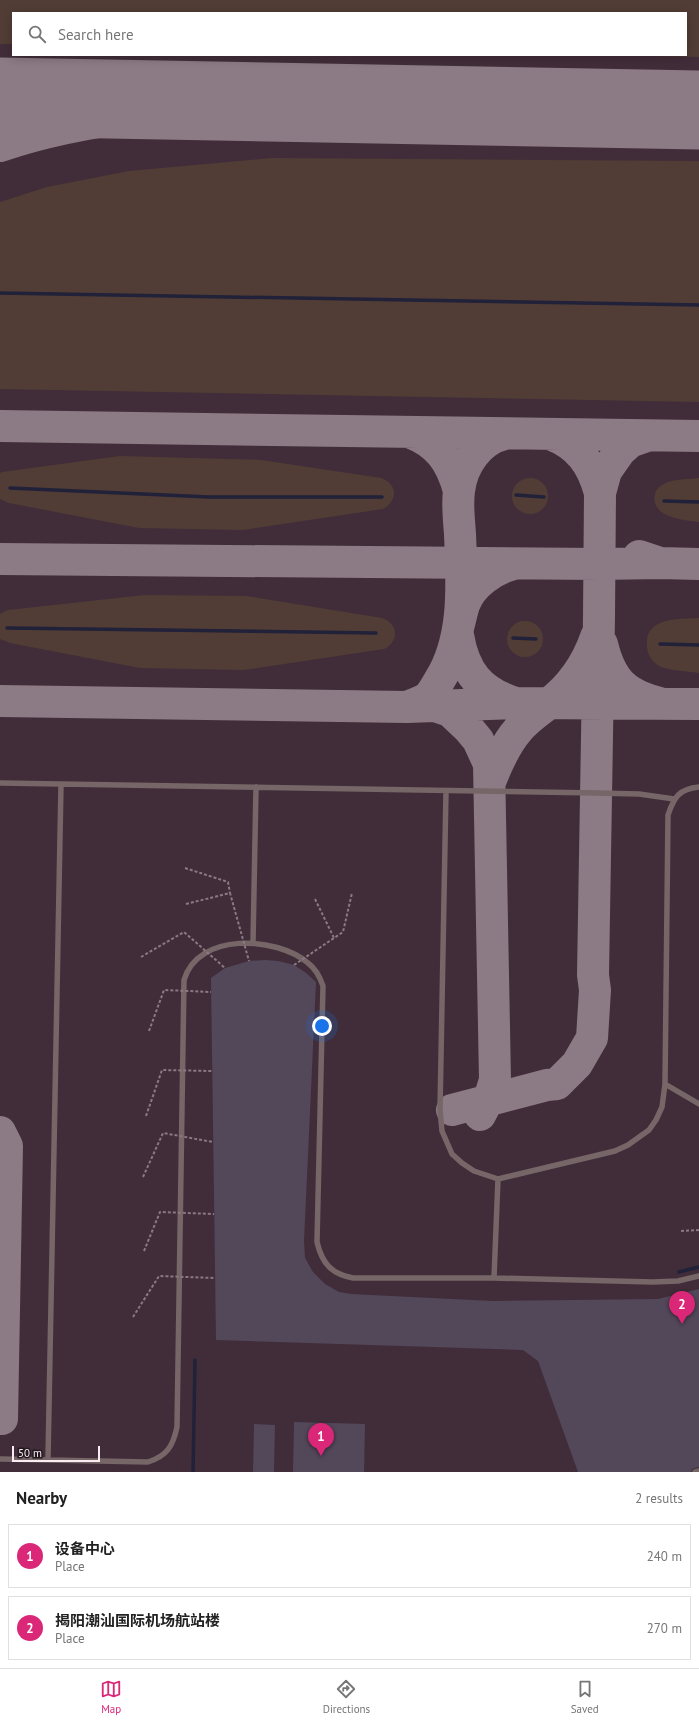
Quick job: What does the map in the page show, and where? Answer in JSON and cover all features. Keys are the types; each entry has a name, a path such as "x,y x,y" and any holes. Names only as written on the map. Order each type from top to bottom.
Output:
{"lane":[{"path":"0,783 639,794 674,799"},
{"path":"48,1459 61,785"},
{"path":"253,943 256,787"},
{"path":"446,791 440,1110 442,1131 452,1154 462,1163 474,1171 498,1179 615,1151 628,1145 649,1130 656,1120 662,1107 665,1084 668,815 674,799 689,788 699,787"},
{"path":"0,1459 148,1462 160,1458 168,1451 175,1439 177,1427 184,980 187,970 200,956 229,944 253,943 277,947 293,953 309,963 319,975 322,986 317,1242 321,1256 329,1267 342,1276 353,1278 494,1278 653,1282 678,1281 699,1276"},
{"path":"665,1084 699,1104"},
{"path":"494,1278 498,1179"},
{"path":"694,1472 699,1471"}],"path":[{"path":"185,868 228,882 249,961"},
{"path":"186,904 230,893"},
{"path":"294,965 343,932 352,893"},
{"path":"315,899 334,938"},
{"path":"141,957 184,932 224,968"},
{"path":"149,1031 164,990 211,992"},
{"path":"146,1116 162,1070 212,1071"},
{"path":"143,1177 163,1133 213,1142"},
{"path":"144,1251 160,1212 214,1214"},
{"path":"681,1231 699,1230"},
{"path":"133,1317 159,1276 214,1278"}],"shaded area":[{"path":"0,0 699,0 699,57 650,56 687,56 687,12 12,12 12,44 0,44"},
{"path":"272,158 699,161 699,402 0,389 0,202 47,187 129,171"},
{"path":"120,456 261,460 381,478 391,484 394,493 391,502 383,509 243,530 139,528 9,503 0,499 0,473 2,472"},
{"path":"534,478 543,483 547,489 547,503 543,509 534,514 526,514 517,509 513,503 512,492 517,483 523,479"},
{"path":"699,478 699,522 677,519 663,513 658,508 655,502 655,494 660,486 672,481"},
{"path":"145,595 246,596 382,618 392,624 395,633 392,642 384,649 244,670 140,668 10,643 0,639 0,614 8,610"},
{"path":"699,618 699,673 668,669 659,666 650,658 647,649 648,637 651,630 657,625 673,620"},
{"path":"529,621 538,626 542,632 542,646 538,652 529,657 521,657 512,652 508,646 507,635 512,626 518,622"}],"building":[{"path":"249,961 278,961 294,965 316,982 304,1241 305,1258 313,1272 325,1284 339,1292 351,1294 493,1301 658,1299 699,1289 699,1467 692,1469 691,1472 578,1472 538,1361 523,1350 216,1340 211,978 225,968"},
{"path":"294,1422 365,1424 364,1472 293,1472"},
{"path":"254,1424 275,1425 274,1472 253,1472"}],"waterway":[{"path":"0,293 699,305"},
{"path":"10,488 209,497 382,497"},
{"path":"516,495 544,497"},
{"path":"664,501 699,502"},
{"path":"7,628 376,633"},
{"path":"513,638 536,639"},
{"path":"660,644 699,645"},
{"path":"679,1272 699,1267"},
{"path":"193,1472 195,1360"}],"taxiway":[{"path":"0,146 37,135 113,119 152,114 307,103"},
{"path":"0,426 699,436"},
{"path":"409,432 419,436 442,454 452,471 459,491"},
{"path":"407,707 419,702 432,693 448,665 454,647 458,629 461,591 458,502 464,472 473,455 480,448 487,442 505,434"},
{"path":"550,434 569,444 583,457 593,473 600,493"},
{"path":"452,1110 547,1085 557,1084 577,1064 592,1038 595,990 593,975 600,493 606,471 620,451 630,442 647,436"},
{"path":"639,556 660,563 699,564"},
{"path":"0,559 599,564 660,563"},
{"path":"459,624 467,598 477,585 498,570 514,564"},
{"path":"458,635 469,670 476,679 493,693 516,703 699,704"},
{"path":"490,782 502,755 513,736 521,726 564,690 571,682 583,665 596,637"},
{"path":"602,644 610,668 622,685 639,696 663,704"},
{"path":"0,701 407,707 516,703"},
{"path":"435,706 450,711 468,728 478,740 489,764 495,1080 490,1096 480,1115"},
{"path":"0,1132 7,1146 2,1419"}],"runway":[{"path":"0,97 699,110"}],"place":[{"name":"揭阳潮汕国际机场航站楼","path":"682,1324"},
{"name":"设备中心","path":"321,1456"}]}
